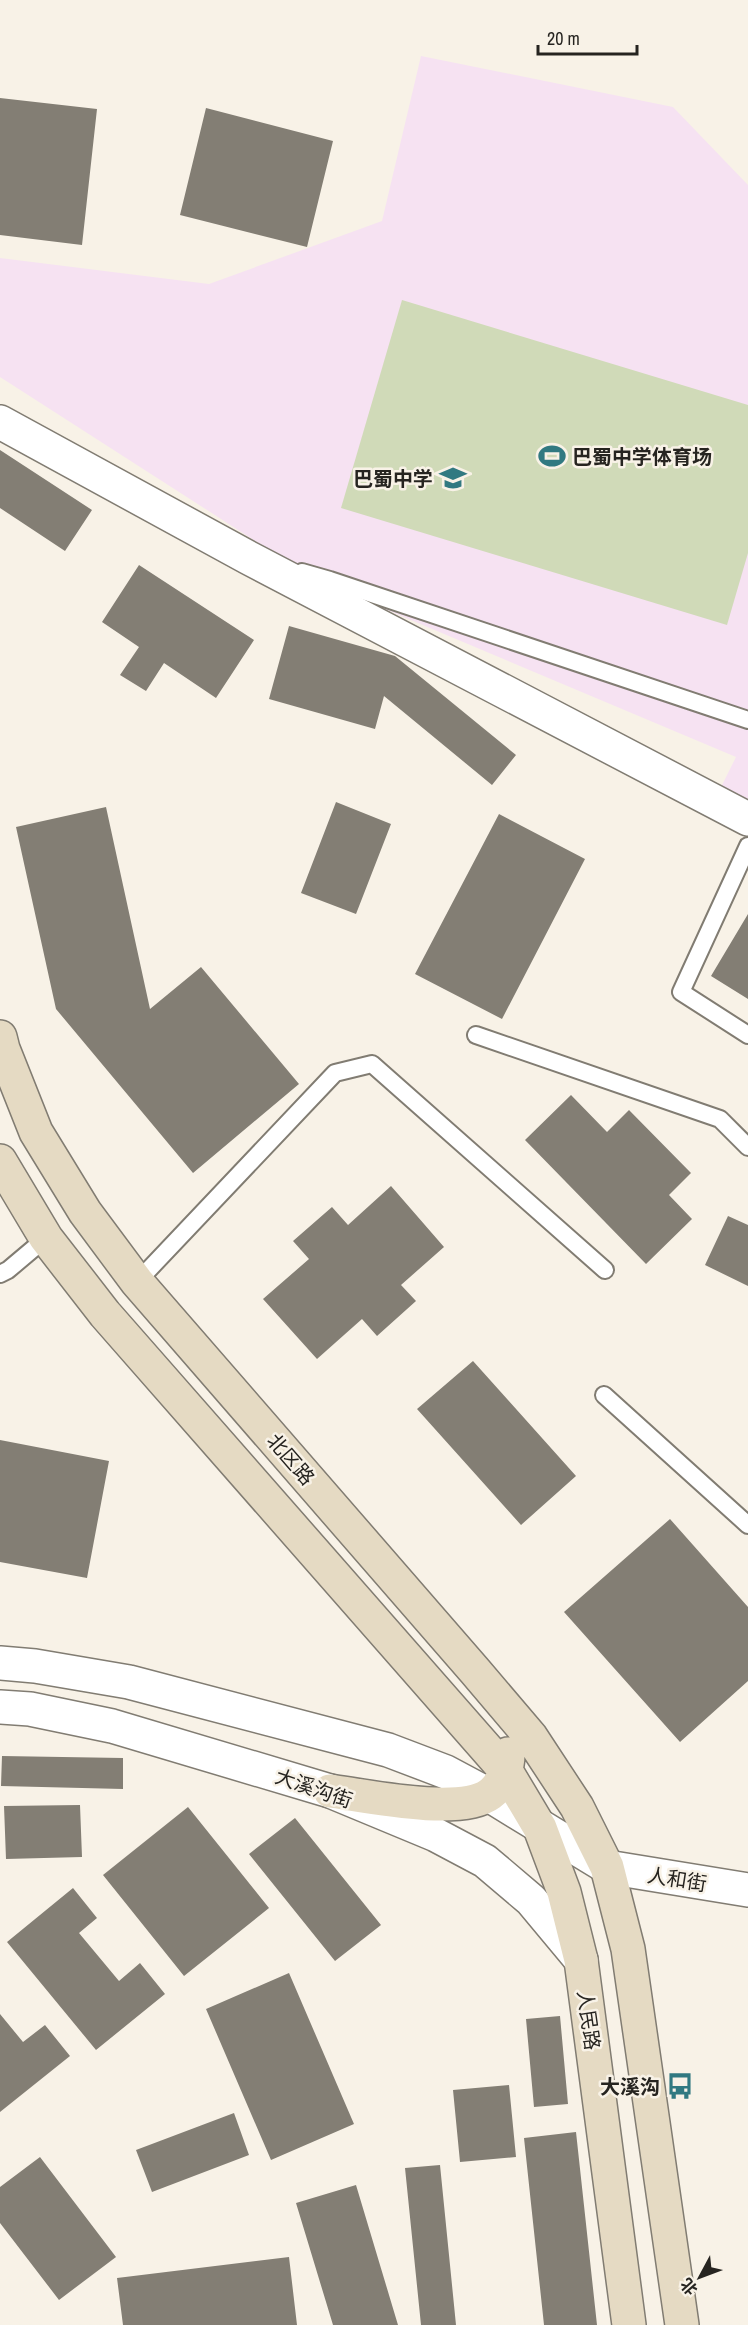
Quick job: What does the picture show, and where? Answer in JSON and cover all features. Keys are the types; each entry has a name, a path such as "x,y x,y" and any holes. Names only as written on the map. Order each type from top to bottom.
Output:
{"main road":[{"name":"北区路","path":"0,1037 36,1132 85,1212 137,1282 531,1737 577,1807 607,1868"},
{"path":"0,1161 46,1238 105,1314 497,1783 540,1828"},
{"path":"330,1791 420,1803 448,1804 470,1801 497,1783 507,1740 499,1717 475,1671"},
{"name":"人民路","path":"540,1828 564,1892 581,1960 629,2325"},
{"path":"607,1868 628,1949 682,2325"}],"street":[{"path":"0,422 249,558 748,819"},
{"path":"0,1663 35,1666 129,1682 388,1750 446,1772 497,1783"},
{"name":"大溪沟街","path":"0,1707 30,1710 112,1726 330,1791 436,1835 485,1861 531,1900 581,1960"},
{"path":"540,1828 607,1868"},
{"name":"人和街","path":"607,1868 748,1890"}],"lane":[{"path":"249,558 330,580 748,720"},
{"path":"748,846 681,992 748,1035"},
{"path":"476,1035 720,1119 748,1147"},
{"path":"137,1282 335,1073 372,1064 605,1270"},
{"path":"0,1274 46,1238"},
{"path":"604,1395 748,1525"}],"shaded area":[{"name":"巴蜀中学","path":"421,56 673,107 748,185 748,807 718,793 736,757 316,580 0,377 0,258 209,284 382,221"}],"green space":[{"name":"巴蜀中学体育场","path":"402,300 748,405 748,553 727,625 341,508"}],"building":[{"path":"0,98 97,109 82,245 0,235"},
{"path":"206,108 333,141 307,247 180,215"},
{"path":"0,450 92,510 65,551 0,508"},
{"path":"139,565 254,640 216,698 164,663 146,691 120,675 139,647 102,622"},
{"path":"289,626 395,656 516,755 492,785 384,696 375,729 269,699"},
{"path":"336,802 391,824 356,914 301,893"},
{"path":"106,807 150,1009 201,967 299,1084 193,1173 56,1009 16,827"},
{"path":"499,814 585,859 502,1019 415,974"},
{"path":"748,914 748,999 711,976"},
{"path":"571,1095 607,1132 629,1110 691,1173 669,1195 692,1219 646,1264 525,1140"},
{"path":"391,1186 444,1247 401,1285 416,1301 377,1336 362,1319 317,1359 263,1299 309,1259 293,1241 332,1207 348,1225"},
{"path":"728,1216 748,1225 748,1286 705,1265"},
{"path":"473,1361 576,1476 521,1525 417,1409"},
{"path":"0,1440 109,1461 87,1578 0,1562"},
{"path":"670,1519 748,1607 748,1681 680,1742 564,1612"},
{"path":"2,1756 123,1758 123,1789 1,1786"},
{"path":"80,1805 82,1857 6,1859 4,1806"},
{"path":"188,1807 269,1908 184,1976 103,1875"},
{"path":"295,1818 381,1925 335,1961 249,1854"},
{"path":"73,1888 97,1918 79,1933 119,1981 140,1963 165,1994 96,2050 7,1942"},
{"path":"289,1973 354,2124 271,2160 206,2009"},
{"path":"0,2014 23,2042 45,2025 70,2056 0,2112"},
{"path":"560,2016 568,2104 534,2107 526,2019"},
{"path":"509,2085 516,2157 460,2162 453,2090"},
{"path":"234,2113 249,2155 152,2192 136,2150"},
{"path":"576,2132 597,2325 544,2325 524,2138"},
{"path":"40,2157 116,2257 59,2300 0,2223 0,2187"},
{"path":"440,2165 456,2325 421,2325 405,2168"},
{"path":"356,2185 398,2325 333,2325 296,2203"},
{"path":"289,2257 297,2325 123,2325 117,2278"}],"place":[{"name":"巴蜀中学体育场","path":"552,456"},
{"name":"巴蜀中学","path":"453,478"},
{"name":"大溪沟","path":"680,2086"}]}
